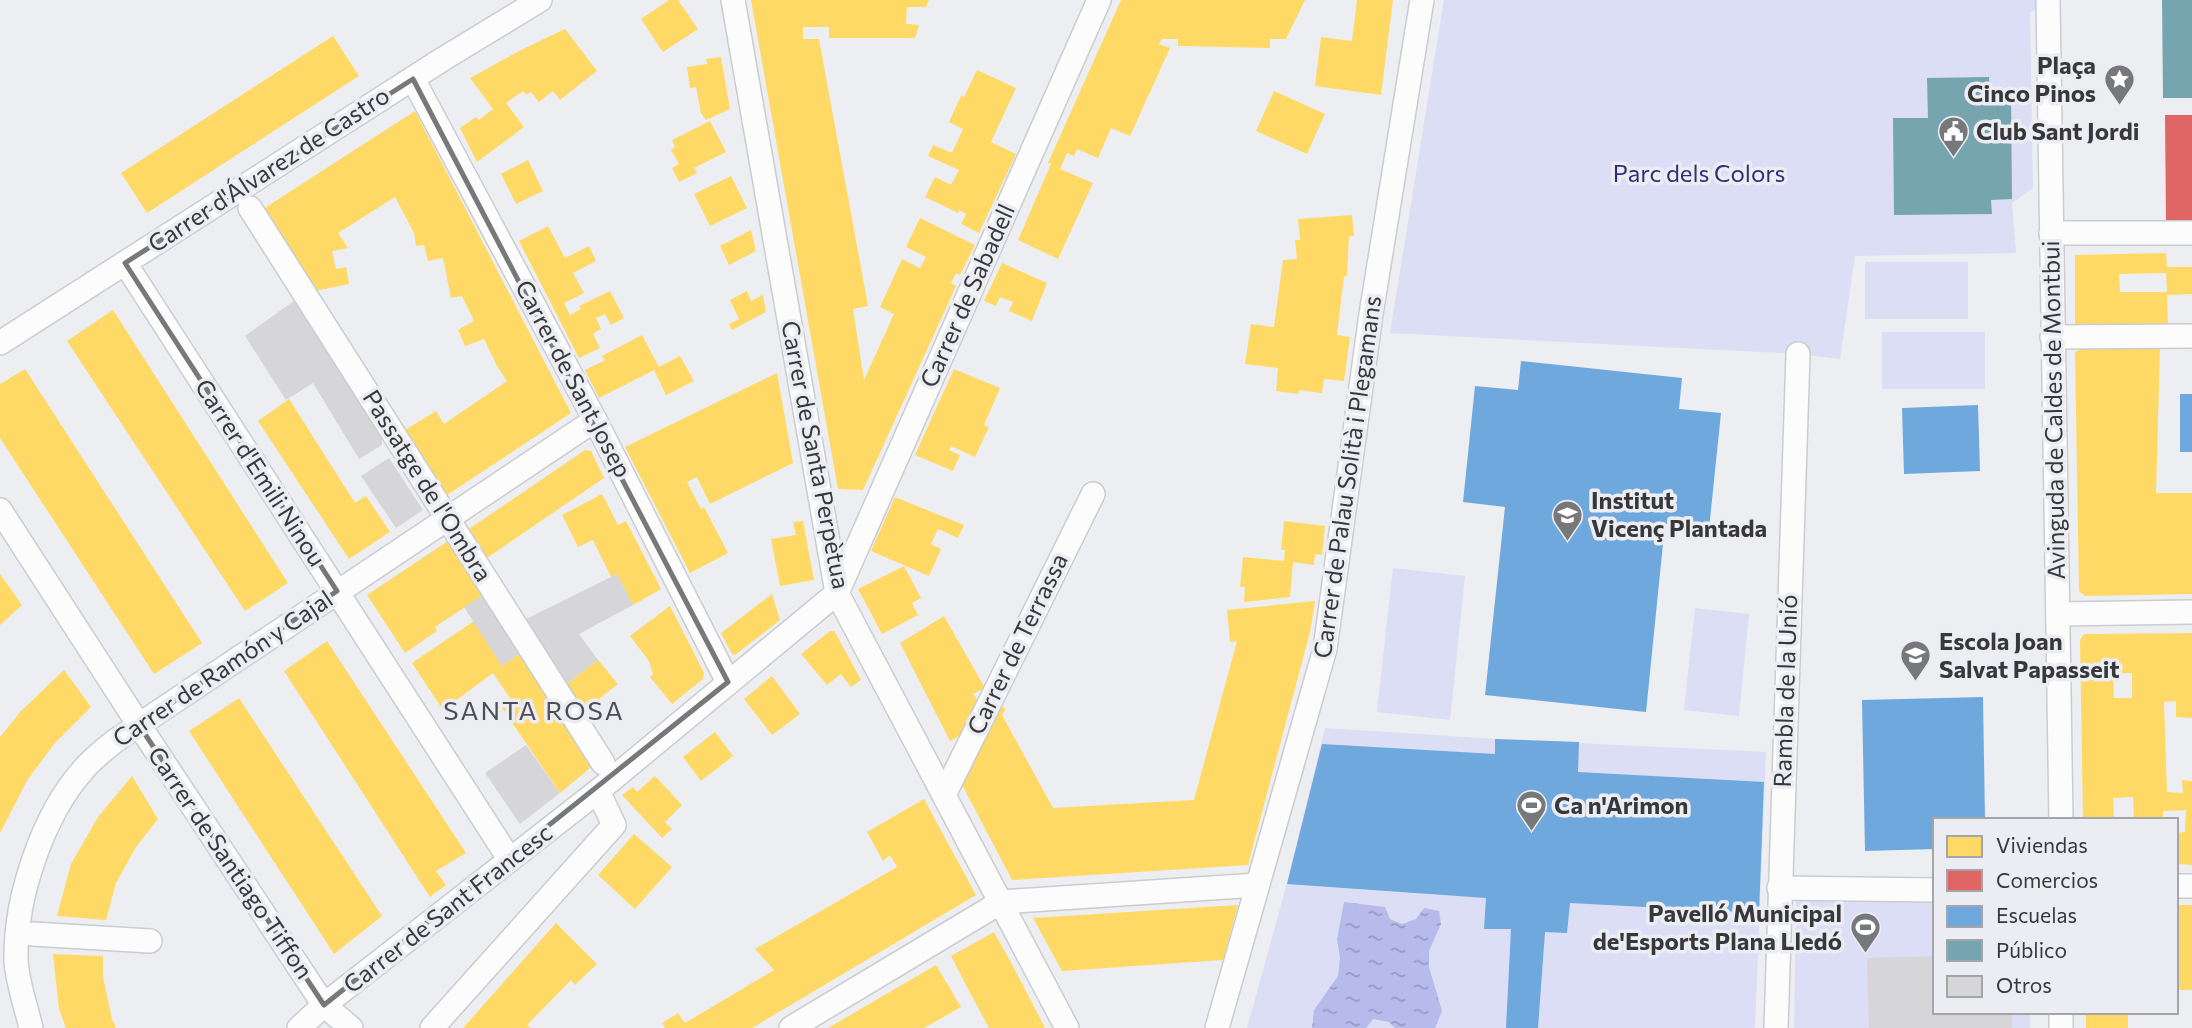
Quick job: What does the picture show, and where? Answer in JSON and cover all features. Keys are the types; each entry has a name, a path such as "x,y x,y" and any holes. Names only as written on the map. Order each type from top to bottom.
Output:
{"street":[{"name":"Carrer d'Álvarez de Castro","path":"0,343 540,0"},
{"name":"Carrer de Santa Perpètua","path":"733,0 837,593 1067,1028"},
{"name":"Carrer de Sabadell","path":"837,593 1099,0"},
{"name":"Carrer de Palau Solità i Plegamans","path":"1217,1028 1325,649 1371,314 1422,0"},
{"name":"Avinguda de Caldes de Montbui","path":"2048,0 2061,818"},
{"name":"Carrer de Sant Josep","path":"413,79 595,420 728,682"},
{"name":"Passatge de l'Ombra","path":"250,208 603,763"},
{"path":"2051,233 2192,233"},
{"name":"Carrer d'Emili Ninou","path":"125,263 510,860"},
{"path":"2052,337 2192,336"},
{"name":"Rambla de la Unió","path":"1776,1028 1798,354"},
{"name":"Carrer de Ramón y Cajal","path":"31,1028 16,961 20,905 37,851 55,812 82,770 115,741 595,420"},
{"name":"Carrer de Terrassa","path":"944,795 1093,494"},
{"name":"Carrer de Santiago Tiffon","path":"1,513 324,1005 351,1028"},
{"name":"Carrer de Sant Francesc","path":"299,1028 324,1005 598,791 837,593"},
{"path":"2058,614 2192,612"},
{"name":"Carrer de Sant Francesc","path":"432,1028 614,825 598,791"},
{"path":"792,1028 1001,902 1257,885"},
{"path":"1779,888 1933,890"},
{"path":"33,934 150,941"}],"highlighted area":[{"path":"413,79 728,682 324,1005 139,725 337,591 125,263"}],"green space":[{"name":"Parc dels Colors","path":"1444,0 2038,0 2038,9 2030,12 2033,188 2012,203 2016,253 1855,256 1840,359 1798,354 1390,333"},
{"path":"1865,262 1968,262 1968,319 1865,319"},
{"path":"1882,332 1985,332 1985,389 1882,389"},
{"path":"1393,568 1465,576 1450,720 1377,712"},
{"path":"1695,608 1749,614 1739,716 1684,710"},
{"name":"Ca n'Arimon","path":"1325,728 1766,752 1755,1028 1247,1028 1283,898"},
{"name":"Pavelló Municipal de'Esports Plana Lledó","path":"1796,898 1933,899 1933,1014 2030,1014 2030,1028 1794,1028"}],"water":[{"path":"1344,902 1385,907 1390,919 1402,924 1416,919 1424,908 1439,911 1441,924 1429,951 1429,967 1442,1011 1435,1028 1395,1028 1389,1022 1373,1019 1366,1028 1312,1028 1314,1010 1338,976 1340,958 1337,939"}],"building: Viviendas":[{"path":"669,0 678,0 698,29 663,52 641,19"},
{"path":"751,0 929,0 926,7 907,7 906,24 919,25 915,38 829,38 829,27 803,27 803,39 819,39 868,306 853,309 864,380 894,314 880,307 902,259 920,268 926,257 906,247 920,218 975,245 960,275 956,273 951,283 956,286 863,490 838,489"},
{"path":"1121,0 1305,0 1286,39 1270,39 1270,48 1178,46 1178,39 1162,39 1159,44 1170,48 1130,136 1111,128 1098,158 1077,149 1074,156 1067,153 1060,169 1093,183 1058,259 1018,240 1051,164 1048,163"},
{"path":"1357,0 1393,0 1381,95 1315,86 1321,37 1352,41"},
{"path":"565,29 597,71 560,100 553,91 539,102 531,92 526,95 523,91 506,103 524,127 477,162 460,128 476,117 479,120 493,109 470,78"},
{"path":"333,36 359,76 147,213 121,173"},
{"path":"721,57 730,109 706,120 701,113 696,87 690,88 687,67 707,64 706,59"},
{"path":"977,70 1016,88 991,142 1016,154 979,233 961,224 966,214 959,210 958,213 925,197 935,177 951,185 959,170 928,156 933,145 952,153 963,129 949,122"},
{"path":"1274,91 1325,114 1307,154 1256,131"},
{"path":"415,111 571,413 441,499 400,433 436,411 444,424 507,381 484,339 465,346 458,330 474,321 462,296 451,298 443,258 428,261 424,245 416,246 414,233 395,197 338,233 348,248 332,251 336,269 346,267 349,284 310,292 260,211"},
{"path":"710,121 726,152 694,168 697,173 679,182 672,168 679,164 671,150 675,147 672,140"},
{"path":"528,160 543,191 516,204 501,174"},
{"path":"731,176 747,208 710,226 694,194"},
{"path":"1352,215 1354,236 1349,236 1347,276 1344,276 1337,335 1350,337 1344,381 1324,379 1322,393 1276,391 1278,368 1245,364 1251,324 1274,327 1283,260 1297,259 1295,240 1300,240 1298,219"},
{"path":"548,226 565,258 589,246 596,261 573,273 584,293 564,303 570,315 581,309 579,306 610,291 624,318 611,325 605,314 596,318 601,329 593,334 600,348 579,358 519,241"},
{"path":"751,230 756,251 729,265 720,246"},
{"path":"2166,253 2167,267 2192,267 2192,294 2167,295 2168,325 2075,327 2075,255","holes":["2166,273 2167,292 2120,292 2119,274"]},
{"path":"1002,263 1047,283 1032,321 1009,311 1013,302 1000,297 996,306 984,301"},
{"path":"747,291 751,301 763,295 766,312 732,330 729,324 739,319 730,300"},
{"path":"113,310 288,583 245,611 67,341"},
{"path":"642,335 659,367 680,356 694,381 666,395 654,370 599,398 585,370 605,360 602,356"},
{"path":"2160,347 2156,493 2192,493 2192,594 2085,596 2079,591 2075,352 2084,348"},
{"path":"25,369 202,643 154,674 0,438 0,384"},
{"path":"954,369 1000,388 984,425 989,427 975,457 951,446 949,450 960,455 953,471 915,455"},
{"path":"777,373 793,463 710,504 697,477 687,482 701,509 704,507 728,553 690,573 625,447"},
{"path":"289,399 355,503 366,496 390,532 349,559 258,421"},
{"path":"585,450 591,451 604,478 481,562 463,533"},
{"path":"602,494 618,525 626,521 661,589 633,605 617,574 611,577 593,540 578,547 562,515"},
{"path":"895,497 964,525 958,538 938,529 931,544 941,549 929,576 871,551"},
{"path":"803,521 814,580 780,586 771,539 796,535 793,522"},
{"path":"1284,521 1325,526 1322,555 1315,554 1314,565 1293,562 1290,597 1244,602 1245,587 1240,587 1243,557 1284,561 1285,550 1281,550"},
{"path":"451,539 486,593 435,627 437,631 405,653 367,595"},
{"path":"904,566 921,598 912,603 918,615 882,634 858,589"},
{"path":"0,574 22,605 0,625"},
{"path":"772,594 780,620 735,655 732,654 721,633"},
{"path":"1315,601 1310,632 1248,865 1012,880 959,779 998,704 1006,709 1002,715 1053,808 1194,800 1237,641 1230,642 1227,610"},
{"path":"670,606 704,673 703,679 672,704 650,677 653,674 649,661 630,636"},
{"path":"944,616 985,688 973,694 978,702 962,735 950,741 900,643"},
{"path":"474,621 502,666 523,651 595,764 560,793 500,705 510,698 493,673 443,710 412,663"},
{"path":"830,631 836,634 861,680 851,687 841,674 827,685 801,654"},
{"path":"2192,633 2192,718 2176,717 2176,701 2164,702 2167,792 2183,793 2182,780 2192,781 2192,865 2178,864 2178,833 2185,832 2186,810 2163,811 2163,818 2134,818 2133,797 2113,798 2114,818 2083,818 2080,640 2084,634","holes":["2113,673 2132,673 2132,698 2114,698"]},
{"path":"327,641 466,853 436,871 446,885 430,897 284,671"},
{"path":"598,660 618,684 577,716 560,689"},
{"path":"64,670 91,707 55,743 28,779 0,833 0,737 21,711"},
{"path":"772,676 800,714 772,735 744,699"},
{"path":"239,698 382,916 334,954 189,731"},
{"path":"715,732 733,756 701,781 683,757"},
{"path":"132,776 158,819 136,847 116,883 106,920 57,916 71,864 98,817"},
{"path":"655,776 682,805 665,822 672,829 662,838 622,795 633,787 637,792"},
{"path":"924,799 976,895 752,1028 665,1028 662,1023 678,1013 685,1023 774,970 755,949 897,867 890,855 883,861 867,832"},
{"path":"634,834 672,867 635,909 598,875"},
{"path":"1238,905 1223,960 1062,971 1033,918"},
{"path":"2178,905 2192,905 2192,990 2178,990"},
{"path":"556,923 597,964 575,985 571,980 527,1025 531,1028 463,1028"},
{"path":"994,932 1045,1028 989,1028 967,987 951,956"},
{"path":"53,954 103,956 103,977 116,1028 66,1028 59,1009"},
{"path":"936,965 961,1007 924,1028 828,1028"},
{"path":"2086,1014 2128,1014 2128,1028 2086,1028"}],"building: Comercios":[{"path":"2165,115 2192,115 2192,220 2166,220"}],"building: Escuelas":[{"path":"1521,361 1682,378 1679,409 1721,413 1709,529 1665,524 1646,712 1485,695 1505,507 1463,502 1475,386 1518,390"},
{"path":"2180,394 2192,394 2192,452 2180,452"},
{"path":"1978,405 1980,471 1904,474 1902,408"},
{"path":"1983,697 1985,818 1933,818 1933,849 1865,851 1862,700"},
{"path":"1495,739 1579,742 1578,772 1764,782 1759,913 1570,903 1567,933 1545,932 1538,1028 1506,1028 1511,929 1484,929 1486,898 1287,884 1322,744 1495,754"}],"building: Público":[{"path":"2162,0 2192,0 2192,98 2163,98"},
{"name":"Club Sant Jordi","path":"1989,77 1990,97 2011,96 2012,199 1991,200 1992,214 1894,215 1893,118 1928,118 1927,78"}],"building: Otros":[{"path":"298,298 382,430 382,445 359,459 313,383 286,400 245,336"},
{"path":"389,458 423,510 396,528 361,476"},
{"path":"617,574 633,605 579,634 598,660 560,689 518,623"},
{"path":"486,593 523,651 502,666 464,607"},
{"path":"526,745 560,793 520,824 485,773"},
{"path":"1933,956 1933,1014 2012,1014 2012,1028 1869,1028 1867,958"}],"place":[{"name":"Plaça Cinco Pinos","path":"2119,107"},
{"name":"Club Sant Jordi","path":"1953,159"},
{"name":"Institut Vicenç Plantada","path":"1568,542"},
{"name":"Escola Joan Salvat Papasseit","path":"1916,683"},
{"name":"Ca n'Arimon","path":"1531,833"},
{"name":"Pavelló Municipal de'Esports Plana Lledó","path":"1865,955"}],"district":[{"name":"SANTA ROSA","path":"534,711"}]}
